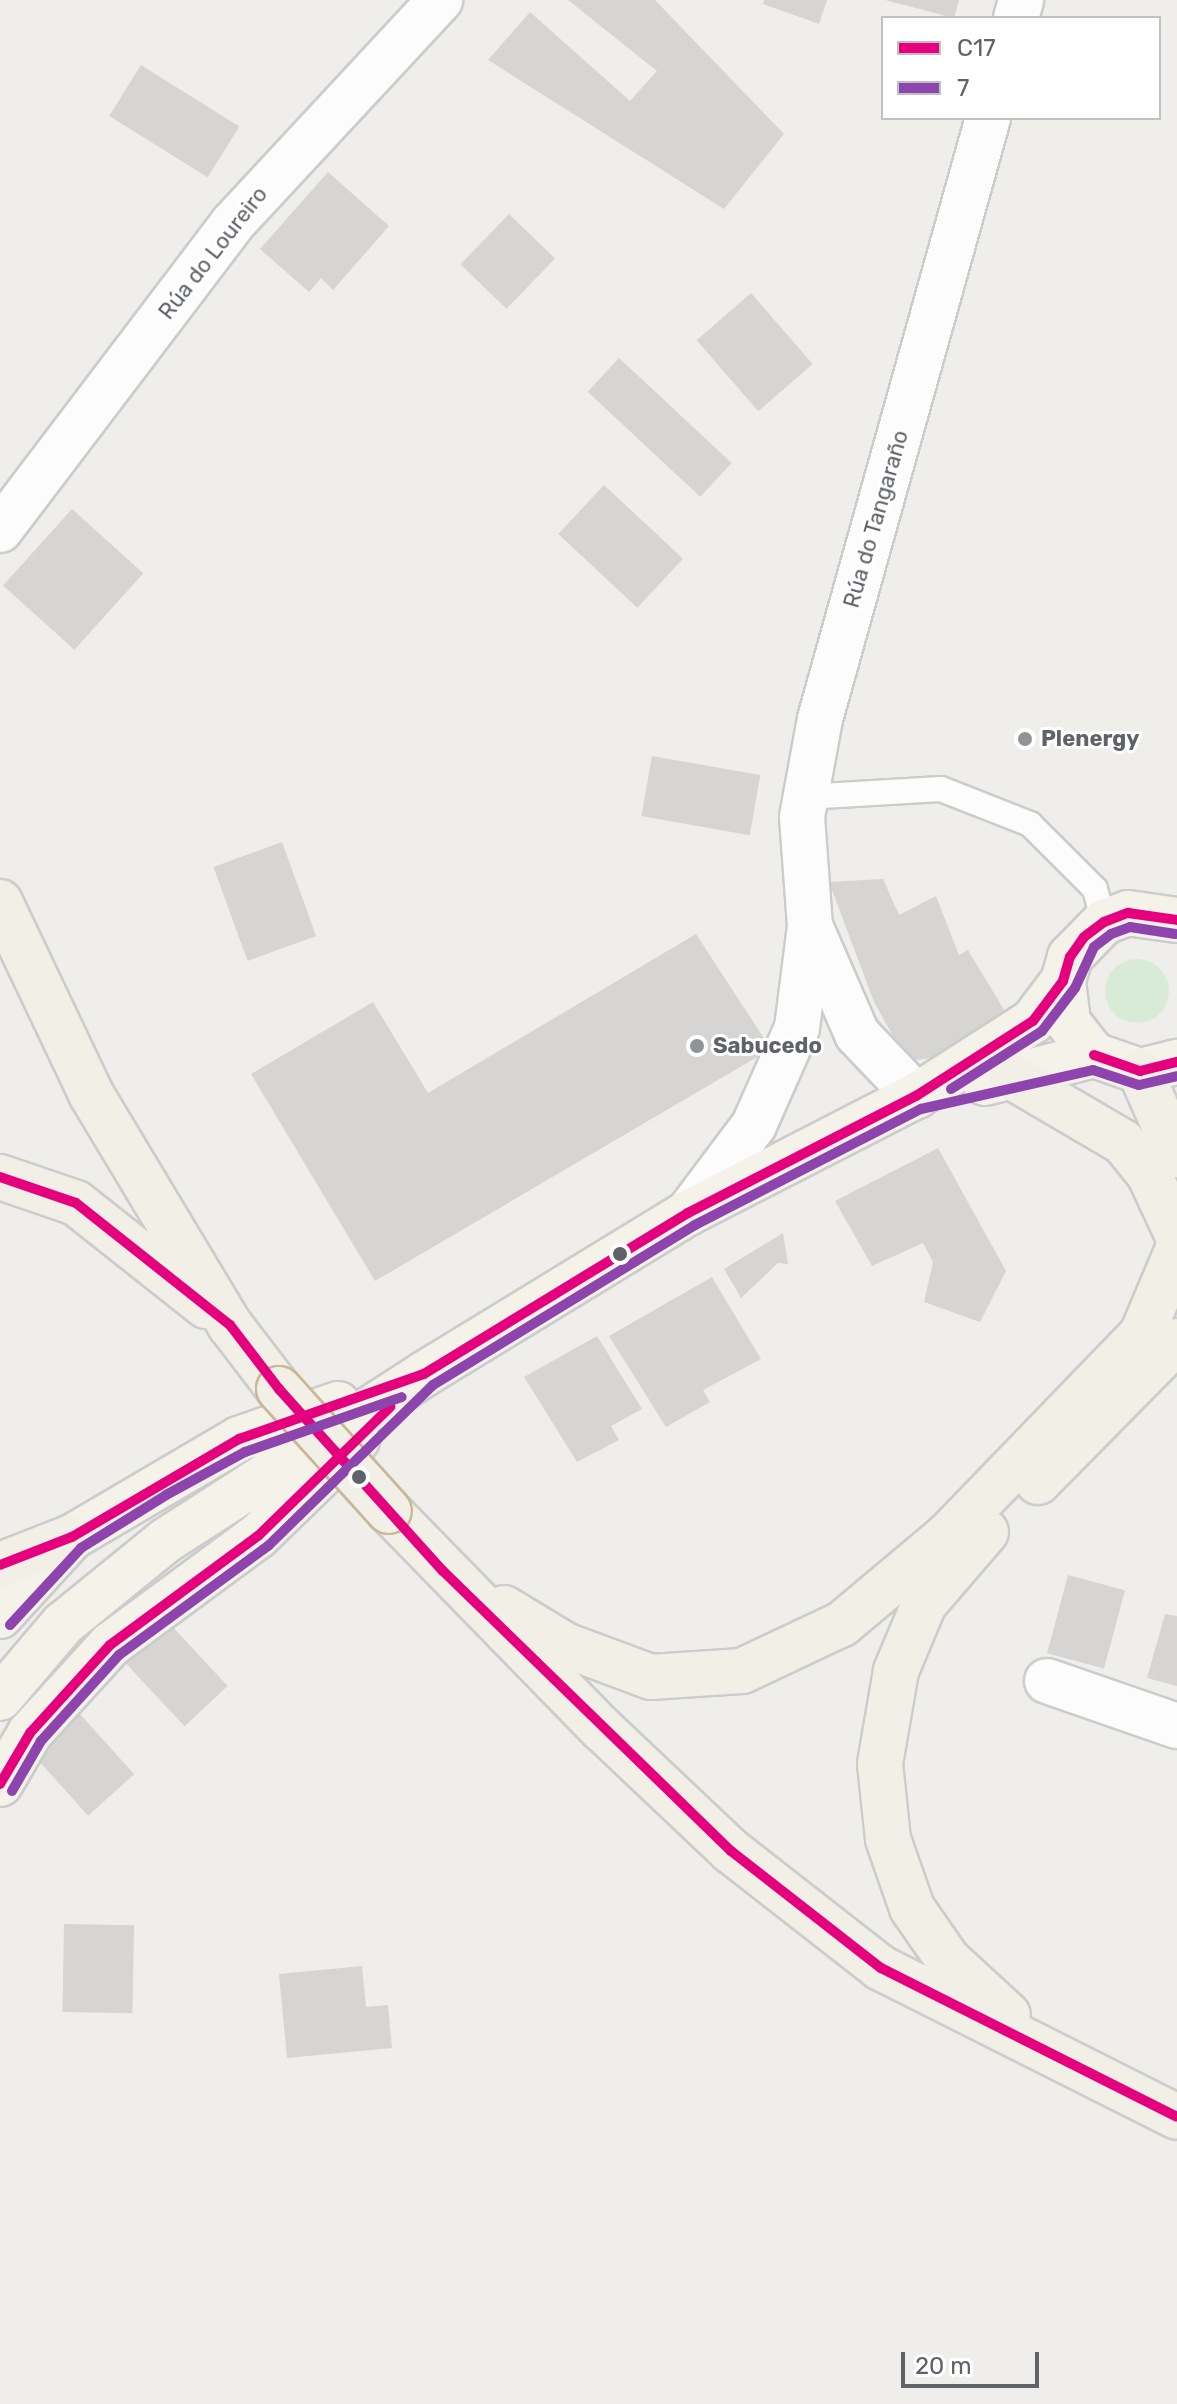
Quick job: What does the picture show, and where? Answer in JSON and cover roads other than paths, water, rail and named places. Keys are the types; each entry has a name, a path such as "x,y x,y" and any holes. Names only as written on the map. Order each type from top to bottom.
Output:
{"highway":[{"path":"0,902 91,1094 230,1325 279,1389 443,1571 731,1851 881,1968 1177,2117"},
{"path":"1159,1067 1177,1155"},
{"path":"1012,1077 1123,1142 1149,1174 1177,1234"},
{"path":"0,1177 76,1203 230,1325"},
{"path":"443,1571 565,1645 651,1677 742,1671 842,1624 948,1535 1142,1334 1177,1251"},
{"path":"1051,2054 948,1960 912,1908 888,1839 880,1764 893,1687 924,1604 977,1541 1177,1341"},
{"path":"0,1565 72,1537"}],"main road":[{"path":"0,1698 63,1624 165,1541 424,1374 688,1213 916,1096 1033,1021 1063,981 1070,957 1104,922 1128,913 1177,920"},
{"path":"1063,981 1068,1022 1094,1055"},
{"path":"916,1096 1012,1077 1094,1055 1159,1067"},
{"path":"0,1616 72,1537 239,1439 424,1374"},
{"path":"0,1784 30,1733 110,1645 258,1536 424,1374"}],"street":[{"name":"Rúa do Loureiro","path":"4,527 232,224 440,0"},
{"name":"Rúa do Tangaraño","path":"688,1213 754,1125 797,1028 810,926 802,817 820,719 987,120"},
{"name":"Rúa do Tangaraño","path":"810,926 857,1034 916,1096"},
{"path":"1047,1681 1177,1726"}],"lane":[{"path":"805,797 941,789 1030,824 1095,889 1104,922"}],"place":[{"name":"Plenergy","path":"1025,739"},
{"name":"Sabucedo","path":"697,1046"}]}
